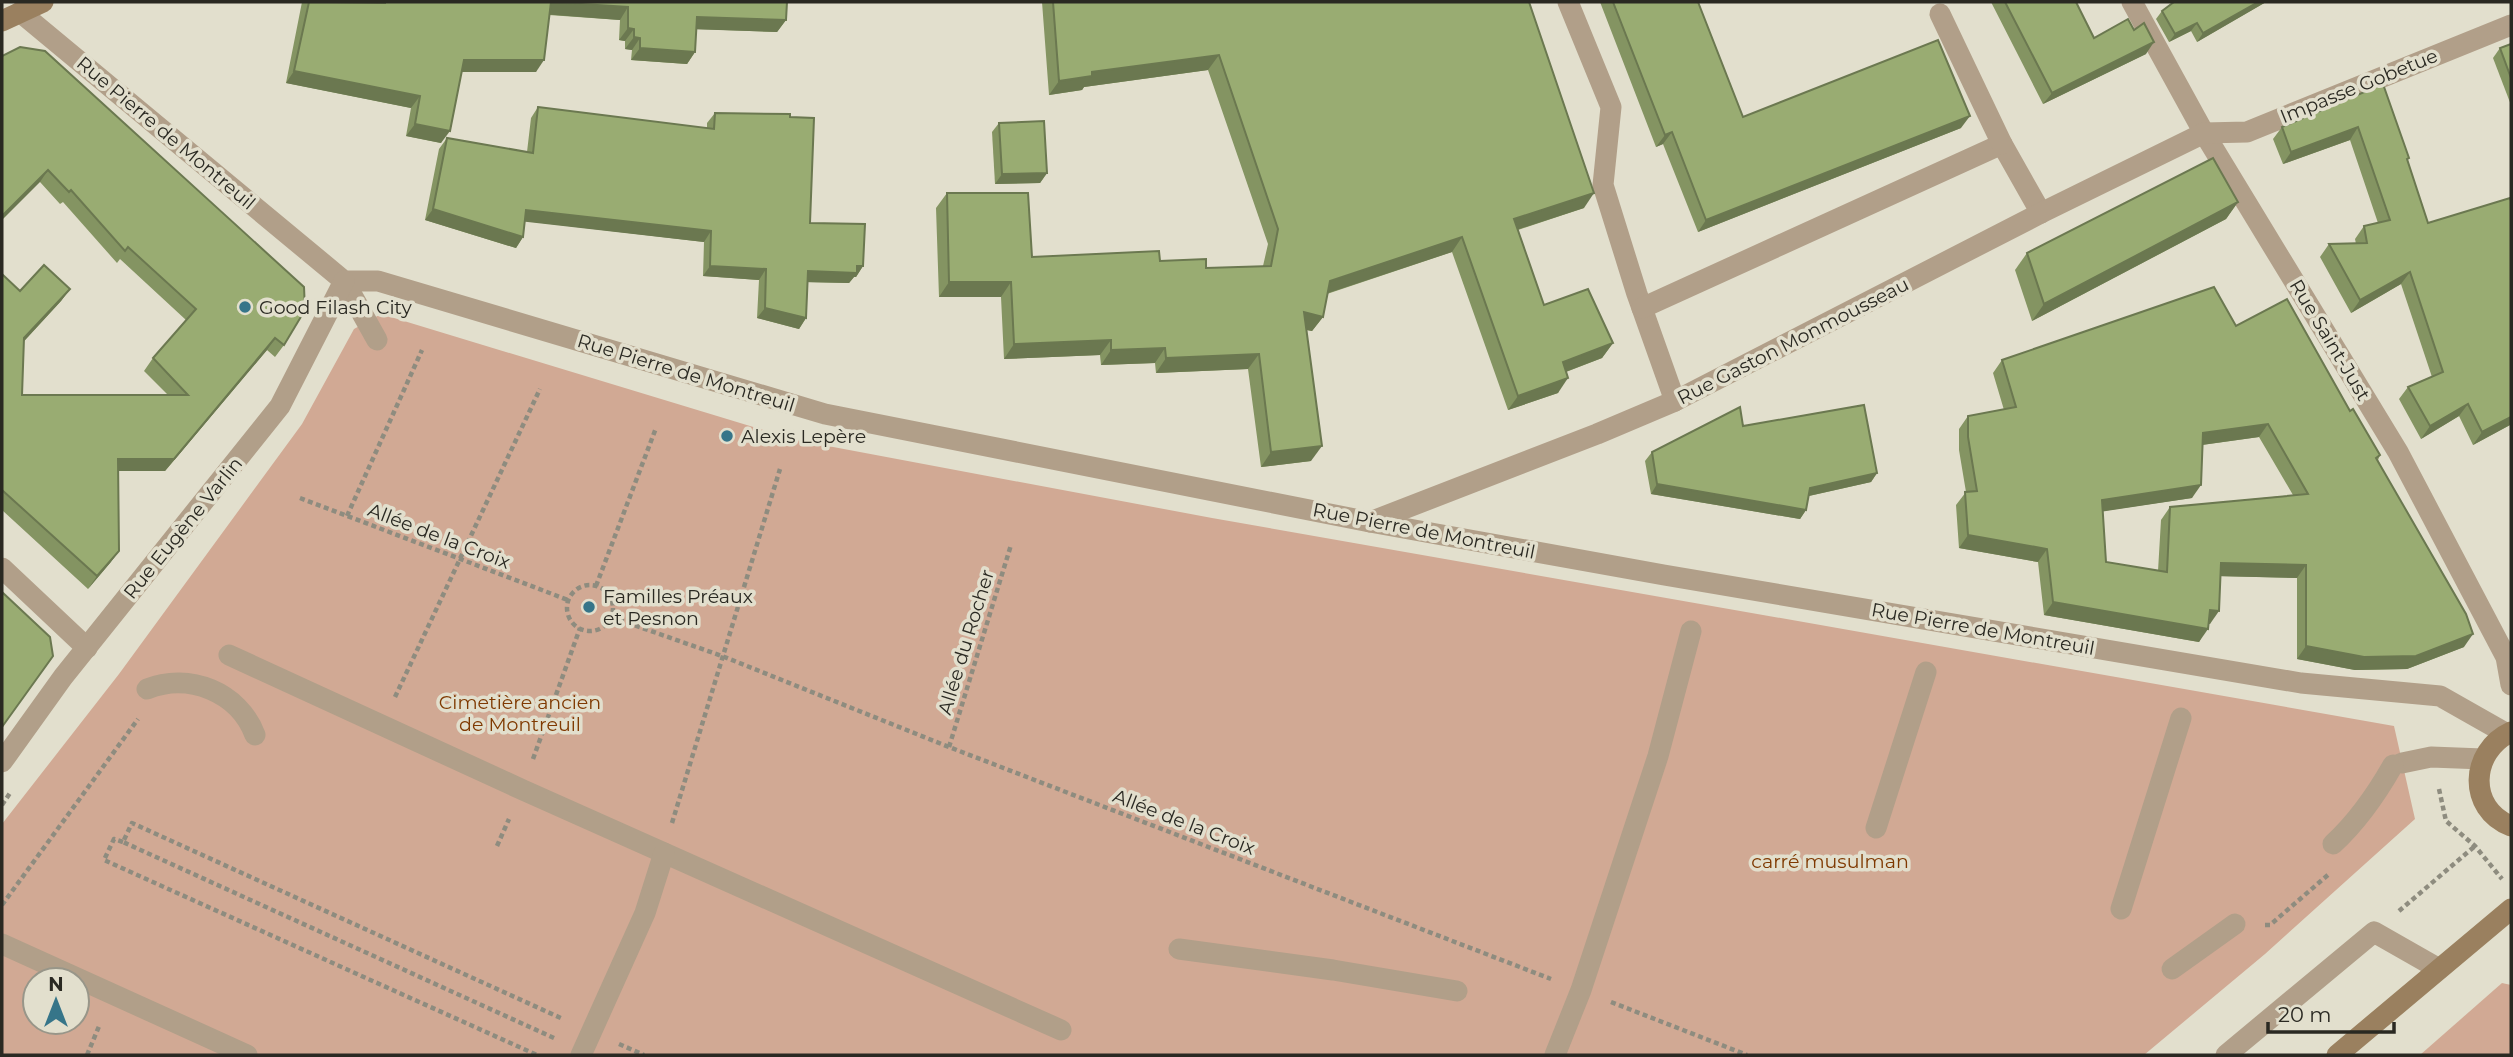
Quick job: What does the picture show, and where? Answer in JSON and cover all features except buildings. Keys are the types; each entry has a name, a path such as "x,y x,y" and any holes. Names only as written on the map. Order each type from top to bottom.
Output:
{"main road":[{"path":"11,17 43,2"},
{"path":"2509,733 2492,744 2483,759 2478,782 2484,804 2500,822 2511,826"},
{"path":"2337,1055 2511,909"}],"street":[{"path":"1568,2 1611,107 1603,185 1642,309 1675,401"},
{"name":"Rue Saint-Just","path":"2132,2 2204,133 2398,452 2506,657 2511,685"},
{"path":"1941,14 2002,144 2041,213"},
{"name":"Rue Pierre de Montreuil","path":"11,17 348,289 378,281 825,414 1370,522 1664,575 2301,683 2440,696 2509,733"},
{"name":"Impasse Gobetue","path":"2204,133 2247,132 2511,25"},
{"name":"Rue Gaston Monmousseau","path":"1370,522 1675,401 2041,213 2204,133"},
{"path":"1642,309 2002,144"},
{"path":"348,289 377,340"},
{"name":"Rue Eugène Varlin","path":"2,762 87,648 280,405 348,289"},
{"path":"2,568 87,648"},
{"path":"1555,1055 1581,990 1658,756 1691,631"},
{"path":"229,655 523,790 1062,1030"},
{"path":"1875,828 1926,672"},
{"path":"147,689 174,681 188,682 212,691 237,707 252,726 255,735"},
{"path":"2121,909 2181,718"},
{"path":"2333,844 2350,829 2398,764 2431,757 2483,759"},
{"path":"585,1046 645,913 664,853"},
{"path":"2172,969 2235,924"},
{"path":"2226,1055 2374,932 2439,969"},
{"path":"2,944 247,1055"},
{"path":"1179,949 1333,970 1457,991"}],"path":[{"path":"348,516 422,350"},
{"path":"382,726 540,389"},
{"path":"596,586 656,428"},
{"path":"664,853 780,469"},
{"name":"Allée de la Croix","path":"300,498 568,600"},
{"name":"Allée du Rocher","path":"948,747 1011,545"},
{"path":"596,586 605,590 611,598 611,617 598,629 580,628 573,624 569,617 568,600 579,587 596,586"},
{"name":"Allée de la Croix","path":"611,617 722,656 948,747 1747,1055"},
{"path":"497,846 523,790 580,628"},
{"path":"2,905 135,721 145,715"},
{"path":"122,842 132,823 585,1046"},
{"path":"537,1055 104,860 114,839 585,1046 644,1055"},
{"path":"2235,924 2270,925 2334,870 2333,844"},
{"path":"2374,932 2475,846"}],"green space":[{"name":"Cimetière ancien de Montreuil","path":"381,314 796,440 1212,518 2394,726 2415,819 2265,954 2144,1055 2,1055 2,824 119,674 302,424 354,329"},
{"path":"2502,983 2511,985 2511,1055 2420,1055"}],"place":[{"name":"Good Filash City","path":"245,307"},
{"name":"Alexis Lepère","path":"727,436"},
{"name":"Familles Préaux et Pesnon","path":"589,607"}],"park label":[{"name":"carré musulman","path":"1830,861"}]}
